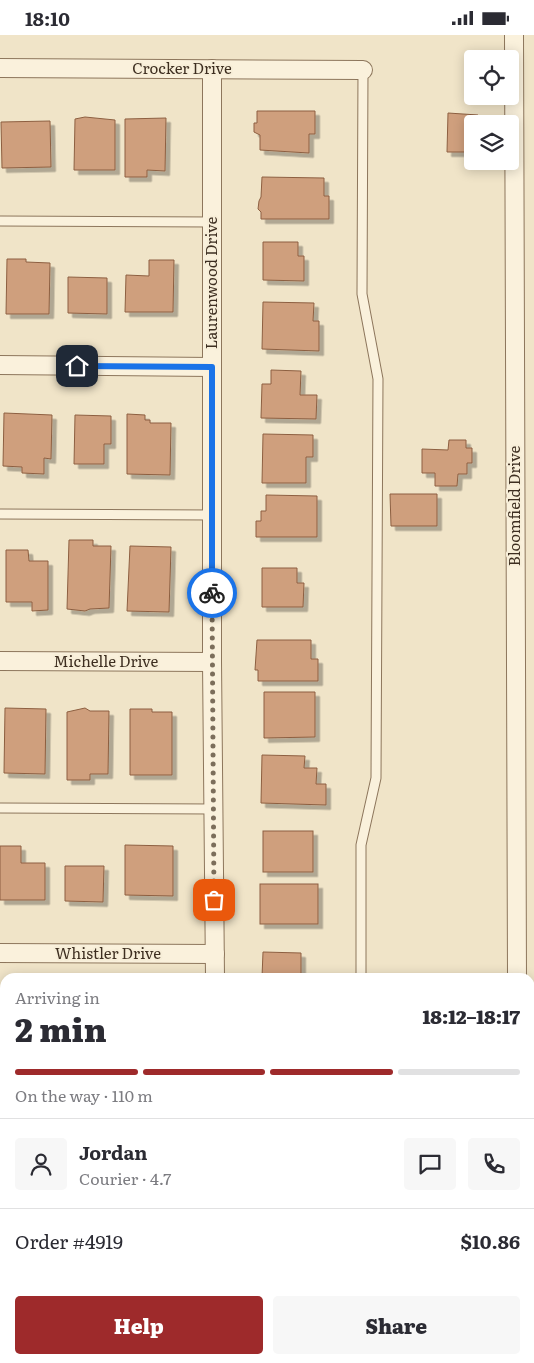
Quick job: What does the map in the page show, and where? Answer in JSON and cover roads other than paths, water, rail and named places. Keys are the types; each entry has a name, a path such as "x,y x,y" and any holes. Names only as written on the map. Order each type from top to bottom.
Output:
{"street":[{"name":"Bloomfield Drive","path":"514,35 517,973"},
{"name":"Crocker Drive","path":"0,68 364,70"},
{"name":"Laurenwood Drive","path":"212,69 212,662 215,973"},
{"path":"0,365 212,367"},
{"name":"Michelle Drive","path":"0,661 212,662"},
{"name":"Whistler Drive","path":"0,953 215,954"}],"lane":[{"path":"361,973 361,845 376,779 378,389 378,379 362,294 364,70"},
{"path":"0,221 212,222"},
{"path":"0,514 212,515"},
{"path":"0,808 213,809"}]}
